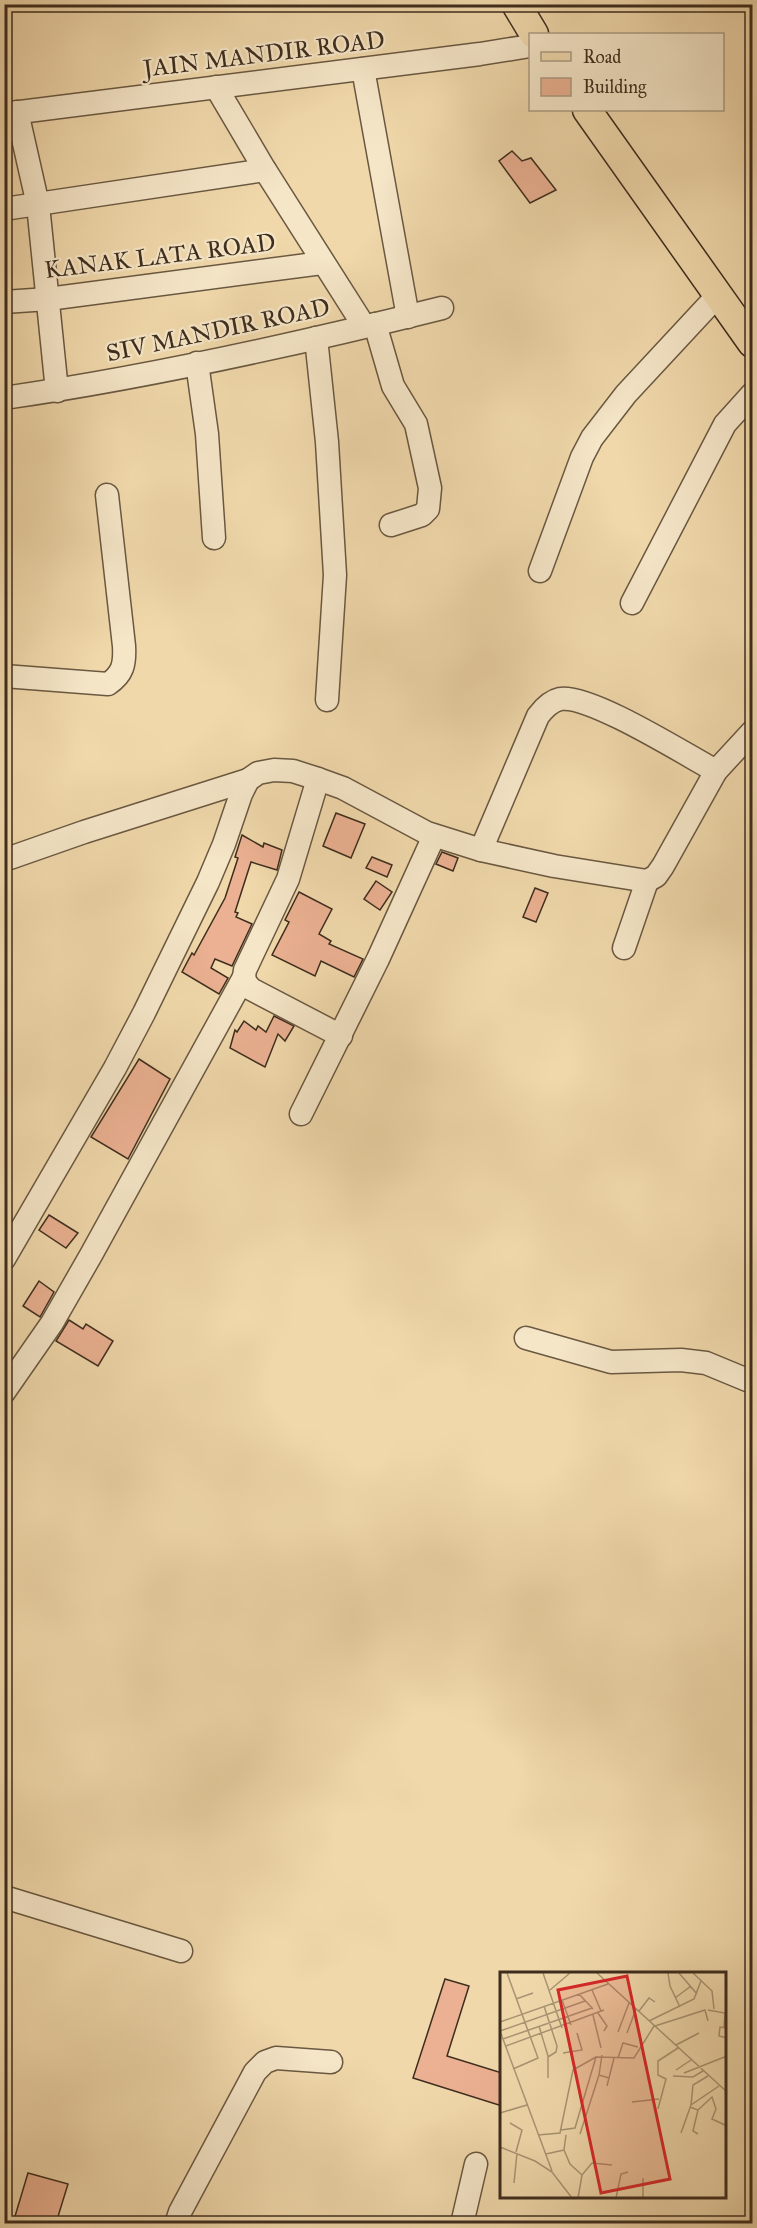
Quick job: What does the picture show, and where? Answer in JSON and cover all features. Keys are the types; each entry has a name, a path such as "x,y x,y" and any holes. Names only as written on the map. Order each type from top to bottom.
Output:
{"main road":[{"path":"516,4 533,33"},
{"path":"587,111 753,343"}],"street":[{"name":"JAIN MANDIR ROAD","path":"10,113 529,46"},
{"path":"363,69 408,317"},
{"path":"216,87 322,263 370,325 393,386 416,424 430,488 428,509 422,515 390,525"},
{"path":"10,113 38,206 57,391"},
{"path":"4,209 38,206 265,170"},
{"name":"KANAK LATA ROAD","path":"4,302 322,263"},
{"path":"540,571 582,457 592,438 626,394 718,295"},
{"name":"SIV MANDIR ROAD","path":"4,398 57,391 197,363 442,308"},
{"path":"316,338 327,442 335,575 327,700"},
{"path":"197,363 207,434 214,538"},
{"path":"632,603 725,424 753,394"},
{"path":"4,676 108,684 119,677 124,657 107,495"},
{"path":"481,850 538,716 544,708 560,699 570,699 600,709 716,771"},
{"path":"4,860 248,780 258,773 274,770 293,771 344,788 434,836 481,850 554,866 647,881 656,876 663,866 716,771 753,732"},
{"path":"4,1392 52,1323 69,1294 244,977 288,879 318,779"},
{"path":"4,1259 115,1068 144,1013 208,882 248,780"},
{"path":"301,1114 341,1036 434,836"},
{"path":"624,948 647,881"},
{"path":"244,977 251,989 341,1036"},
{"path":"526,1338 611,1362 681,1360 706,1363 753,1382"},
{"path":"4,1897 181,1951"},
{"path":"176,2223 255,2072 265,2062 276,2058 331,2062"},
{"path":"462,2223 476,2164"}],"building":[{"path":"512,151 522,161 531,158 556,190 530,203 499,161"},
{"path":"336,813 365,824 351,858 323,846"},
{"path":"242,835 263,847 264,843 282,850 277,870 251,862 235,912 238,913 236,917 252,924 232,966 215,959 211,968 228,978 219,994 182,972 192,953 194,955 225,898 238,858 235,857"},
{"path":"442,852 458,858 453,871 436,864"},
{"path":"372,857 392,865 387,877 366,868"},
{"path":"376,881 392,892 380,910 364,899"},
{"path":"535,888 548,893 536,922 523,917"},
{"path":"299,892 332,909 319,934 331,941 329,944 363,959 354,977 321,961 315,976 272,955 289,922 285,920"},
{"path":"274,1016 294,1026 285,1041 278,1034 265,1067 230,1048 235,1030 237,1032 244,1021 256,1030 258,1026 266,1032"},
{"path":"139,1059 170,1079 128,1159 91,1137"},
{"path":"49,1215 78,1233 66,1248 39,1230"},
{"path":"39,1281 54,1292 40,1317 23,1306"},
{"path":"69,1320 83,1329 86,1324 113,1341 98,1366 56,1341"},
{"path":"445,1979 469,1986 447,2056 500,2072 500,2105 413,2078"},
{"path":"28,2173 68,2184 56,2223 13,2223"}]}
